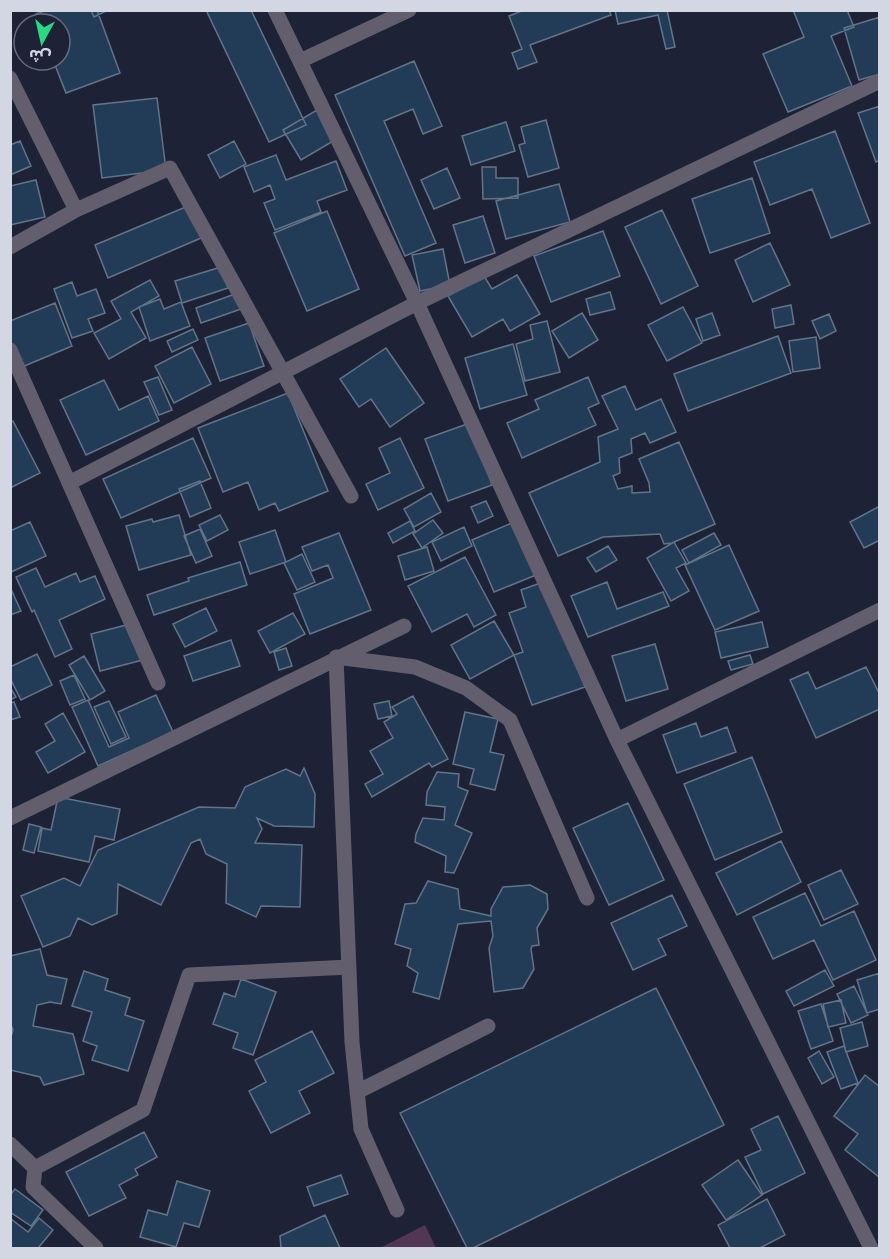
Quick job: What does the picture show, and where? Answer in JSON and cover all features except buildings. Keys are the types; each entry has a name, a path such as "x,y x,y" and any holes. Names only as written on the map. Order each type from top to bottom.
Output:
{"street":[{"path":"275,10 417,303 617,740 871,1248"},
{"path":"300,61 409,10"},
{"path":"10,78 76,210"},
{"path":"69,483 417,303 879,81"},
{"path":"10,247 76,210 170,168 351,496"},
{"path":"10,350 158,682"},
{"path":"617,740 879,610"},
{"path":"10,818 336,657 404,626"},
{"path":"336,657 415,666 466,688 510,720 587,898"},
{"path":"336,657 352,1042 361,1129 397,1210"},
{"path":"35,1168 142,1110 189,975 349,967"},
{"path":"357,1092 488,1026"},
{"path":"10,1144 35,1168"},
{"path":"35,1168 33,1187 96,1248"}],"shaded area":[{"path":"425,1225 436,1248 380,1248"}]}
